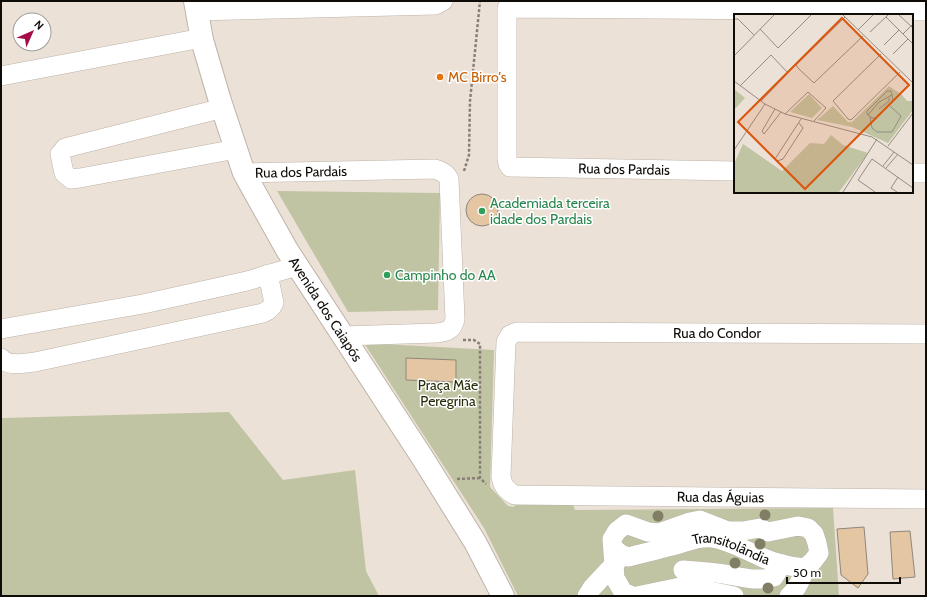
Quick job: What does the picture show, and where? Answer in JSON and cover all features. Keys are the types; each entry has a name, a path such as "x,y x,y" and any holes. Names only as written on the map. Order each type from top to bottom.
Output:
{"main road":[{"name":"Avenida dos Caiapós","path":"196,6 202,38 244,173 287,250 281,270 343,336 422,457 475,542 503,596"}],"street":[{"path":"196,6 435,5 443,1"},
{"name":"Rua dos Pardais","path":"734,171 510,167 507,159 507,8 926,11"},
{"path":"1,76 202,38"},
{"path":"223,108 65,148 60,154 64,173 71,179 80,178 236,149"},
{"name":"Rua dos Pardais","path":"244,173 435,169 443,172 449,179"},
{"path":"913,173 926,173"},
{"path":"343,336 445,333 452,329 455,319 449,179"},
{"path":"1,329 143,304 248,280 281,270 272,308 263,313 35,362 10,363 5,362 1,358"},
{"name":"Rua do Condor","path":"508,489 506,342 510,335 517,332 926,334"},
{"name":"Rua das Águias","path":"508,489 926,499"},
{"name":"Transitolândia","path":"632,596 624,592 615,578 616,556 612,539 617,531 626,524 648,532 659,534 690,522 700,520 728,530 743,531 760,528 768,532 798,526 808,528 814,534 818,543 818,553 813,561 805,568 798,585 789,596"},
{"name":"Transitolândia","path":"616,556 629,556 674,546 698,537 713,538 741,547 761,557 790,567 805,568"},
{"name":"Transitolândia","path":"674,546 681,581"},
{"name":"Transitolândia","path":"587,596 616,556"},
{"name":"Transitolândia","path":"637,596 681,581 723,574 749,579 765,580 774,577 782,564"},
{"name":"Transitolândia","path":"681,581 734,596"}],"path":[{"path":"449,179 458,177 464,172 469,155 470,101 480,1"},
{"path":"445,333 448,339 474,340 480,344 480,478 484,484 508,489"}],"green space":[{"path":"277,191 440,193 438,310 348,312"},
{"name":"Praça Mãe Peregrina","path":"364,343 494,350 490,487 508,506 514,507 516,502 572,502 575,510 833,508 839,596 518,596 484,528"},
{"path":"229,412 283,480 355,470 366,571 379,596 1,596 1,418"}],"building":[{"name":"Academiada terceira idade dos Pardais","path":"479,194 485,194 495,201 498,210 497,216 491,223 485,226 479,226 469,219 466,213 466,207 473,197"},
{"path":"406,358 456,360 456,382 406,380"},
{"path":"864,527 868,574 858,588 841,575 837,529"},
{"path":"910,531 915,577 893,579 890,532"}],"place":[{"name":"MC Birro's","path":"440,77"},
{"name":"Academiada terceira idade dos Pardais","path":"482,211"},
{"name":"Campinho do AA","path":"387,275"}]}
